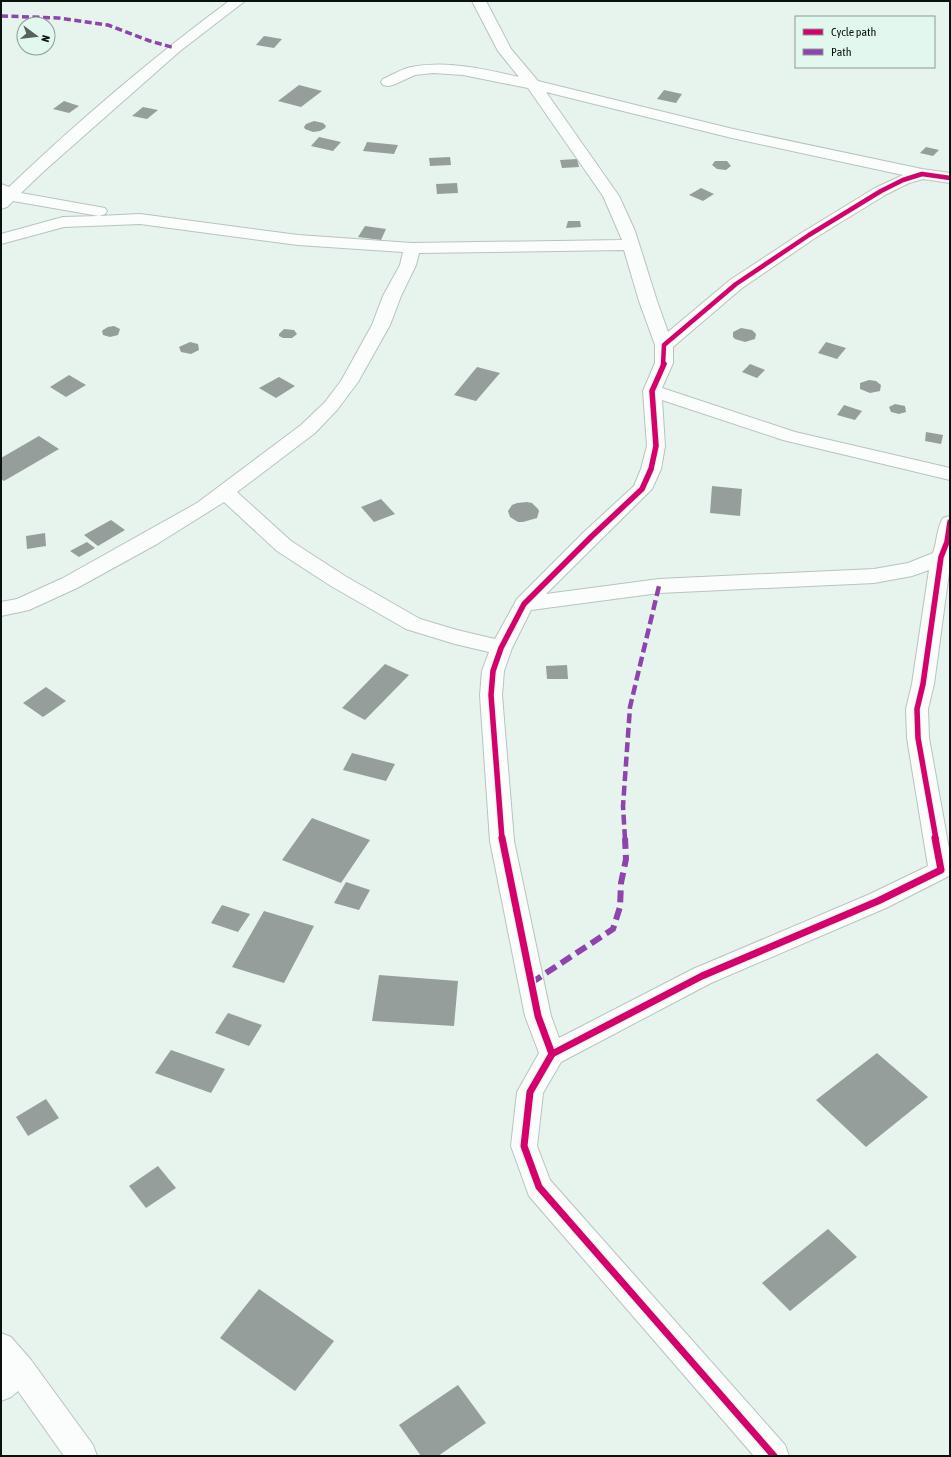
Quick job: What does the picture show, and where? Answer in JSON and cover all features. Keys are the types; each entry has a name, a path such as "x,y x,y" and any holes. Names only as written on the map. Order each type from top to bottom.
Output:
{"street":[{"path":"4,196 44,163 175,48 238,1"},
{"path":"479,1 505,52 534,86 611,196 627,231 648,301 664,345 664,363 652,391 656,446 651,469 642,489 592,536 524,604 501,648 493,671 491,695 502,841 538,1016 552,1054"},
{"path":"388,82 412,71 434,69 477,73 630,107 732,134 922,174 950,178"},
{"path":"664,345 736,284 748,276 881,191 903,180 922,174"},
{"path":"4,196 56,203 140,219 298,240 412,248 631,245"},
{"path":"1,239 63,222 140,219"},
{"path":"1,609 22,605 70,583 150,539 204,507 308,429 331,406 349,382 381,325 392,296 408,265 412,248"},
{"path":"652,391 790,436 950,474"},
{"path":"225,492 284,546 338,581 413,624 454,637 501,648"},
{"path":"774,1456 539,1187 524,1146 530,1092 552,1054 702,976 878,901 946,870 918,738 917,709 923,684 950,522"},
{"path":"524,604 659,586 874,576 912,570 946,546"},
{"path":"1,1347 11,1378 82,1456"}],"building":[{"path":"264,36 282,39 274,48 256,45"},
{"path":"299,85 322,91 301,107 278,101"},
{"path":"664,90 682,94 676,103 657,99"},
{"path":"64,101 79,106 69,113 53,109"},
{"path":"143,107 158,110 147,119 132,116"},
{"path":"314,121 323,123 326,126 325,128 320,131 313,132 305,129 304,127 306,124"},
{"path":"319,137 341,142 333,151 311,146"},
{"path":"367,142 398,145 394,154 363,151"},
{"path":"926,147 939,150 933,156 920,153"},
{"path":"450,157 451,165 430,166 429,158"},
{"path":"577,159 579,167 562,168 560,160"},
{"path":"715,161 727,161 731,166 726,170 717,169 712,165"},
{"path":"457,183 458,193 437,194 436,184"},
{"path":"701,188 714,194 703,201 689,195"},
{"path":"568,221 580,221 581,227 566,228"},
{"path":"365,226 386,229 381,240 358,237"},
{"path":"114,326 120,329 118,335 110,337 103,335 103,330"},
{"path":"741,328 752,330 756,334 755,339 745,342 735,339 733,337 733,332"},
{"path":"284,329 294,330 297,334 292,338 283,338 279,336 279,334"},
{"path":"190,342 198,344 199,350 191,354 181,352 179,347"},
{"path":"826,342 846,348 837,359 818,353"},
{"path":"750,364 765,370 757,378 742,372"},
{"path":"477,367 500,373 476,401 454,395"},
{"path":"69,375 86,385 66,397 50,387"},
{"path":"279,377 295,386 276,398 259,388"},
{"path":"869,380 876,381 881,385 880,391 870,393 860,389 860,383"},
{"path":"895,404 905,406 906,412 899,414 891,412 889,407"},
{"path":"844,405 862,411 855,420 837,415"},
{"path":"926,432 943,435 941,444 925,441"},
{"path":"39,436 59,449 4,481 1,479 1,458"},
{"path":"712,486 742,489 740,516 710,513"},
{"path":"381,499 395,514 374,522 361,507"},
{"path":"527,502 532,503 538,509 539,511 537,518 518,522 510,517 508,511 512,505"},
{"path":"111,520 125,530 98,546 84,535"},
{"path":"45,533 46,546 27,549 26,536"},
{"path":"87,542 95,548 79,557 70,551"},
{"path":"385,664 409,675 365,720 342,708"},
{"path":"567,665 568,679 547,679 546,666"},
{"path":"46,687 66,701 43,717 23,703"},
{"path":"352,753 395,764 386,781 343,770"},
{"path":"312,818 370,840 341,883 282,860"},
{"path":"346,882 370,890 359,910 334,903"},
{"path":"222,905 250,914 238,932 211,923"},
{"path":"264,911 314,926 284,983 232,967"},
{"path":"379,975 458,981 454,1026 372,1021"},
{"path":"228,1013 262,1025 249,1046 215,1033"},
{"path":"171,1050 225,1069 211,1093 155,1073"},
{"path":"877,1053 928,1097 866,1147 816,1100"},
{"path":"46,1099 59,1118 28,1136 16,1117"},
{"path":"158,1166 176,1188 146,1208 129,1186"},
{"path":"828,1229 857,1257 790,1311 762,1283"},
{"path":"259,1289 334,1341 295,1391 220,1338"},
{"path":"458,1385 486,1423 438,1456 421,1456 399,1425"}],"marked path":[{"path":"1,16 58,18 108,25 150,41 175,48"},
{"path":"531,983 613,929 620,907 621,883 626,859 623,806 630,707 659,586"}],"cycle path":[{"path":"774,1456 539,1187 524,1146 530,1092 552,1054 538,1016 502,841 491,695 493,671 501,648 524,604 592,536 642,489 651,469 656,446 652,391 664,363 664,345 736,284 809,235 881,191 903,180 922,174 950,178"},
{"path":"552,1054 702,976 878,901 941,870 918,738 917,709 923,684 941,557 947,542 950,522"}]}
